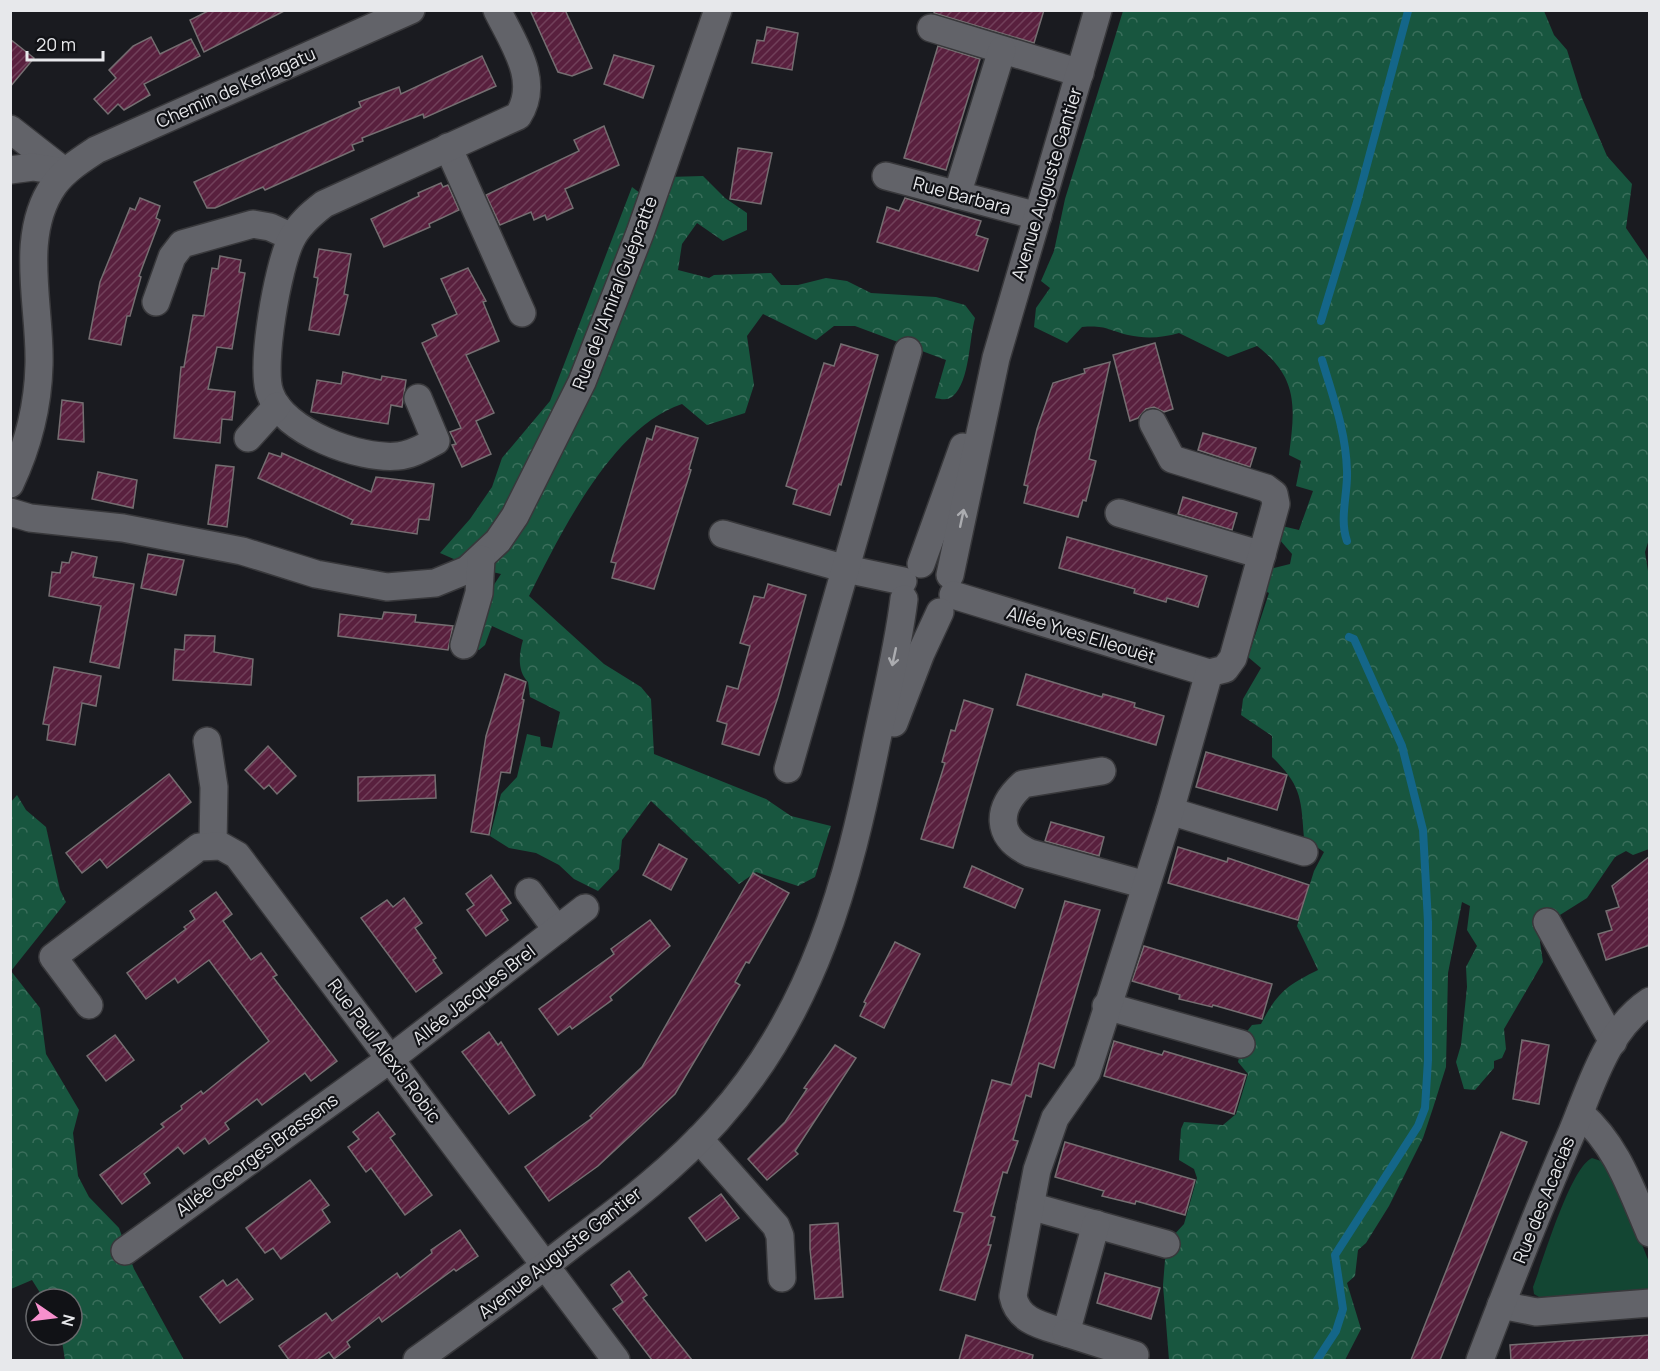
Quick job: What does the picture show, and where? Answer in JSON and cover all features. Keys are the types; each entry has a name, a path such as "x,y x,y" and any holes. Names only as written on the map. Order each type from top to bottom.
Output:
{"street":[{"name":"Chemin de Kerlagatu","path":"10,484 28,441 38,387 36,230 50,192 65,172 96,150 411,10"},
{"path":"418,398 436,441 408,455 396,457 375,455 308,434 291,422 277,406 269,392 268,360 271,325 285,255 292,237 302,223 324,204 448,147 506,124 518,116 525,105 529,88 524,68 497,10"},
{"name":"Rue de l'Amiral Guépratte","path":"10,512 30,518 123,528 242,551 316,574 387,587 435,583 454,577 481,559 498,542 515,516 582,382 644,223 718,10"},
{"name":"Avenue Auguste Gantier","path":"417,1360 546,1267 620,1209 699,1139 760,1066 810,979 833,920 863,809 910,581 996,358 1098,10"},
{"path":"932,28 1080,74"},
{"path":"957,195 1002,50"},
{"path":"10,129 65,172"},
{"path":"448,147 522,313"},
{"path":"10,170 33,167 65,172"},
{"name":"Rue Barbara","path":"886,176 1038,216"},
{"path":"156,302 172,257 182,244 253,224 270,226 292,237"},
{"path":"788,769 908,351"},
{"name":"Avenue Auguste Gantier","path":"863,809 921,652 948,594 996,358"},
{"path":"248,438 277,406"},
{"path":"1135,1354 1029,1320 1015,1307 1012,1296 1037,1170 1049,1132 1055,1118 1087,1072 1106,1006 1170,811 1209,673 1225,669 1233,658 1276,504 1274,494 1266,488 1172,459 1153,423"},
{"path":"1119,513 1262,555"},
{"path":"723,534 846,569 910,581 938,565 948,594 934,615 919,613 910,581"},
{"path":"464,645 479,593 481,559"},
{"name":"Allée Yves Elleouët","path":"948,594 1209,673"},
{"path":"89,1005 53,957 185,856 199,847 213,844 214,787 207,741"},
{"path":"1102,771 1023,784 1005,807 1003,825 1017,847 1030,853 1146,885"},
{"path":"1170,811 1304,852"},
{"name":"Rue Paul Alexis Robic","path":"213,844 237,855 616,1360"},
{"path":"529,892 557,930"},
{"name":"Allée Jacques Brel","path":"390,1059 585,908"},
{"path":"1547,922 1612,1042"},
{"name":"Rue des Acacias","path":"1480,1360 1580,1113 1612,1042 1628,1019 1650,1001"},
{"path":"1106,1006 1241,1044"},
{"name":"Allée Georges Brassens","path":"124,1251 390,1059"},
{"path":"1580,1113 1596,1127 1616,1153 1650,1233"},
{"path":"699,1139 776,1226 780,1236 782,1278"},
{"path":"1030,1206 1166,1244"},
{"path":"1066,1333 1096,1224"},
{"path":"1501,1305 1536,1312 1650,1302"}],"green space":[{"path":"1123,11 1544,11 1554,35 1567,50 1582,98 1607,156 1632,184 1626,228 1650,263 1650,536 1645,552 1650,584 1649,849 1633,855 1626,851 1615,857 1587,898 1544,925 1540,942 1543,962 1504,1029 1506,1049 1502,1058 1494,1061 1494,1068 1475,1090 1464,1089 1456,1062 1461,1045 1467,987 1466,967 1477,946 1467,930 1470,906 1462,902 1448,973 1446,1067 1423,1138 1389,1206 1366,1243 1358,1250 1355,1276 1347,1283 1361,1329 1345,1360 1169,1360 1163,1285 1165,1260 1172,1237 1184,1224 1197,1178 1194,1169 1179,1160 1181,1129 1184,1122 1223,1125 1236,1114 1248,1074 1238,1062 1245,1034 1252,1025 1261,1024 1272,1005 1284,991 1298,980 1318,970 1297,926 1314,871 1324,852 1304,838 1298,794 1289,776 1272,757 1272,736 1241,715 1243,699 1261,668 1248,657 1269,593 1263,590 1270,569 1290,564 1292,554 1279,539 1282,526 1299,530 1313,491 1296,486 1301,461 1289,455 1293,408 1287,382 1271,358 1257,346 1228,357 1179,333 1160,337 1141,337 1102,327 1082,327 1067,343 1034,327 1036,308 1050,288 1041,281 1054,251 1065,199"},
{"path":"703,176 725,198 747,213 747,230 723,241 697,223 682,244 678,270 709,278 714,275 771,273 781,285 798,285 826,278 847,281 871,293 936,297 965,305 975,318 963,380 953,396 944,399 935,398 946,360 855,326 834,326 816,340 763,314 747,336 754,385 745,413 707,425 682,404 657,416 633,435 611,458 591,485 529,596 604,664 641,687 651,699 654,754 766,799 791,816 831,826 815,877 798,886 756,872 739,884 651,801 622,840 619,869 598,891 574,879 559,865 536,853 509,848 490,836 501,794 517,777 527,734 540,737 541,746 552,748 560,712 530,697 528,682 521,668 523,640 492,626 485,645 479,650 454,642 457,616 480,606 501,574 472,567 440,553 470,519 492,487 502,458 550,401 632,187 657,206 668,177"},
{"path":"17,795 26,810 46,827 60,890 66,902 11,971 40,1008 46,1054 79,1110 73,1133 78,1176 89,1197 119,1228 134,1269 184,1360 65,1360 63,1347 84,1347 84,1287 36,1287 32,1280 11,1289 10,803"},
{"path":"1592,1158 1604,1162 1618,1185 1649,1262 1649,1291 1539,1297 1534,1294 1533,1287 1558,1216 1575,1179 1584,1165"}],"building":[{"path":"210,10 286,10 204,52 190,20"},
{"path":"530,10 565,10 592,68 572,76 558,72"},
{"path":"935,10 1044,10 1034,43 934,13"},
{"path":"767,27 798,33 792,70 752,63 757,40 764,41"},
{"path":"151,37 160,54 191,39 200,56 144,84 150,95 124,110 118,104 108,114 94,99 116,78 109,70 133,46"},
{"path":"10,39 34,58 10,87"},
{"path":"938,46 980,59 946,170 904,158"},
{"path":"614,55 654,66 643,98 604,84"},
{"path":"482,56 496,86 424,118 423,114 362,138 363,141 352,145 354,150 265,190 263,187 215,208 207,208 194,182 361,107 359,102 399,87 401,94"},
{"path":"604,126 619,165 565,189 573,208 547,220 545,215 534,220 531,212 500,225 486,195 579,151 574,140"},
{"path":"738,148 772,153 761,204 730,199"},
{"path":"441,183 443,187 448,185 459,210 429,224 430,227 384,247 371,219"},
{"path":"140,198 160,206 156,218 160,220 139,276 141,277 130,316 127,316 121,345 89,339 100,282 130,208 135,210"},
{"path":"905,198 981,221 976,235 988,239 978,271 877,242 887,207 899,211"},
{"path":"319,249 351,254 344,294 348,295 339,335 309,330 318,278 314,277"},
{"path":"220,256 241,260 239,272 245,273 232,349 217,347 208,389 235,392 232,420 222,419 220,443 174,438 181,367 184,367 193,315 204,316 212,268 218,269"},
{"path":"468,268 486,301 483,302 499,341 466,355 494,413 476,421 491,454 462,467 452,445 456,444 450,432 461,428 422,343 437,336 432,325 457,314 441,279"},
{"path":"1155,343 1173,409 1164,412 1154,407 1146,409 1138,418 1130,421 1113,355"},
{"path":"841,344 878,355 841,485 839,484 830,515 793,504 797,490 786,486 824,363 834,366"},
{"path":"1110,362 1089,459 1096,461 1086,501 1083,500 1078,517 1024,503 1028,486 1024,485 1037,429 1053,383 1085,373 1084,369"},
{"path":"343,372 381,380 382,376 406,380 402,407 391,405 388,424 311,412 317,380 341,384"},
{"path":"62,400 83,403 84,442 58,439"},
{"path":"656,426 698,438 689,469 691,470 654,589 612,578 616,563 611,562 647,438 652,440"},
{"path":"1203,433 1256,448 1250,467 1198,450"},
{"path":"269,453 281,457 282,453 371,492 376,477 434,484 429,520 419,519 417,534 351,524 353,520 258,478"},
{"path":"216,465 234,467 227,527 208,524"},
{"path":"98,472 137,480 133,508 92,499"},
{"path":"1183,497 1237,513 1232,530 1178,514"},
{"path":"1067,537 1207,576 1198,607 1167,598 1166,602 1134,593 1135,589 1059,568"},
{"path":"72,552 97,557 93,577 134,584 119,668 90,662 101,606 49,596 52,572 60,573 62,562 69,563"},
{"path":"148,554 184,560 176,595 141,588"},
{"path":"768,584 806,595 778,697 759,755 722,744 727,724 717,721 727,686 738,689 750,646 740,643 754,596 764,598"},
{"path":"384,612 416,615 415,622 453,626 448,650 338,636 340,614 382,619"},
{"path":"185,635 215,636 214,652 253,659 251,685 173,680 175,649 184,650"},
{"path":"54,667 101,676 96,706 82,703 75,745 47,740 49,725 43,724"},
{"path":"505,674 526,682 510,773 501,772 489,835 471,832 486,736"},
{"path":"1026,674 1102,697 1103,694 1135,703 1134,707 1164,716 1156,745 1017,705"},
{"path":"964,700 993,709 953,848 921,839 945,763 942,762 951,730 955,731"},
{"path":"268,746 296,776 277,794 269,785 264,789 245,770"},
{"path":"1206,752 1287,775 1277,810 1196,787"},
{"path":"169,774 191,802 107,868 100,859 82,873 66,853"},
{"path":"435,775 436,798 358,801 358,777"},
{"path":"1051,822 1104,837 1099,856 1045,841"},
{"path":"659,844 687,859 671,890 643,875"},
{"path":"1178,847 1227,862 1228,858 1309,885 1298,920 1168,883"},
{"path":"1650,856 1650,945 1606,960 1598,934 1612,930 1606,911 1619,907 1612,886"},
{"path":"972,866 1023,889 1015,908 964,887"},
{"path":"753,873 789,893 749,963 746,962 735,982 740,985 675,1094 598,1166 549,1201 525,1167 592,1118 590,1116 642,1067"},
{"path":"491,875 511,903 501,910 508,920 486,936 467,910 474,905 466,894"},
{"path":"216,892 232,914 223,921 251,960 261,953 277,975 273,977 337,1061 311,1081 305,1073 262,1105 257,1099 225,1123 229,1129 209,1144 205,1138 184,1154 178,1147 144,1174 150,1183 122,1204 100,1175 164,1127 161,1124 182,1109 181,1106 201,1091 203,1094 269,1041 209,960 178,983 175,978 146,999 127,973 186,929 184,927 195,919 190,911"},
{"path":"404,898 422,923 415,928 436,958 433,960 442,973 416,992 361,918 387,900 393,907"},
{"path":"1065,901 1100,910 1054,1068 1039,1063 1031,1097 1026,1095 1013,1140 1018,1141 1007,1173 1003,1172 991,1216 995,1217 988,1245 991,1245 975,1300 940,1290 963,1213 954,1211 992,1080 1011,1085"},
{"path":"650,920 670,946 610,997 612,1000 572,1029 570,1026 558,1035 539,1009 614,954 611,949"},
{"path":"895,942 920,954 884,1028 860,1016 866,1003 864,1002"},
{"path":"1144,946 1272,984 1262,1019 1213,1005 1212,1007 1179,999 1180,995 1132,981"},
{"path":"489,1032 498,1045 501,1042 535,1095 509,1114 462,1052"},
{"path":"115,1035 134,1060 106,1081 87,1056"},
{"path":"1522,1040 1549,1045 1539,1104 1513,1099"},
{"path":"1114,1041 1162,1055 1164,1051 1246,1075 1234,1114 1104,1076"},
{"path":"835,1045 856,1058 795,1151 798,1154 767,1180 748,1159 785,1122 807,1089 804,1088"},
{"path":"378,1112 395,1134 390,1138 432,1195 405,1215 371,1168 366,1172 348,1147 359,1139 353,1132"},
{"path":"1501,1132 1527,1142 1440,1360 1411,1360"},
{"path":"1065,1142 1195,1180 1185,1215 1136,1201 1135,1204 1102,1196 1104,1191 1055,1177"},
{"path":"310,1180 329,1205 322,1210 330,1222 281,1259 273,1248 265,1253 246,1228"},
{"path":"721,1194 739,1218 706,1241 689,1218"},
{"path":"838,1223 843,1297 815,1299 810,1225"},
{"path":"460,1230 478,1256 456,1271 454,1269 382,1322 379,1317 347,1342 350,1347 334,1359 329,1352 317,1360 289,1360 279,1346 326,1313 332,1321 397,1273 400,1278 432,1253 431,1250"},
{"path":"629,1271 647,1295 643,1298 692,1360 652,1360 613,1309 623,1302 611,1285"},
{"path":"1105,1273 1160,1288 1151,1319 1097,1303"},
{"path":"237,1279 253,1299 220,1323 200,1297 223,1280 227,1286"},
{"path":"966,1335 1033,1355 1032,1360 959,1360"},
{"path":"1650,1335 1650,1360 1511,1360 1510,1345"}],"waterway":[{"path":"1321,321 1357,202 1408,11"},
{"path":"1322,360 1344,442 1347,480 1344,524 1347,541"},
{"path":"1317,1360 1336,1331 1343,1309 1335,1255 1418,1126 1425,1108 1428,1060 1428,922 1423,830 1402,746 1354,639 1349,637"}]}
